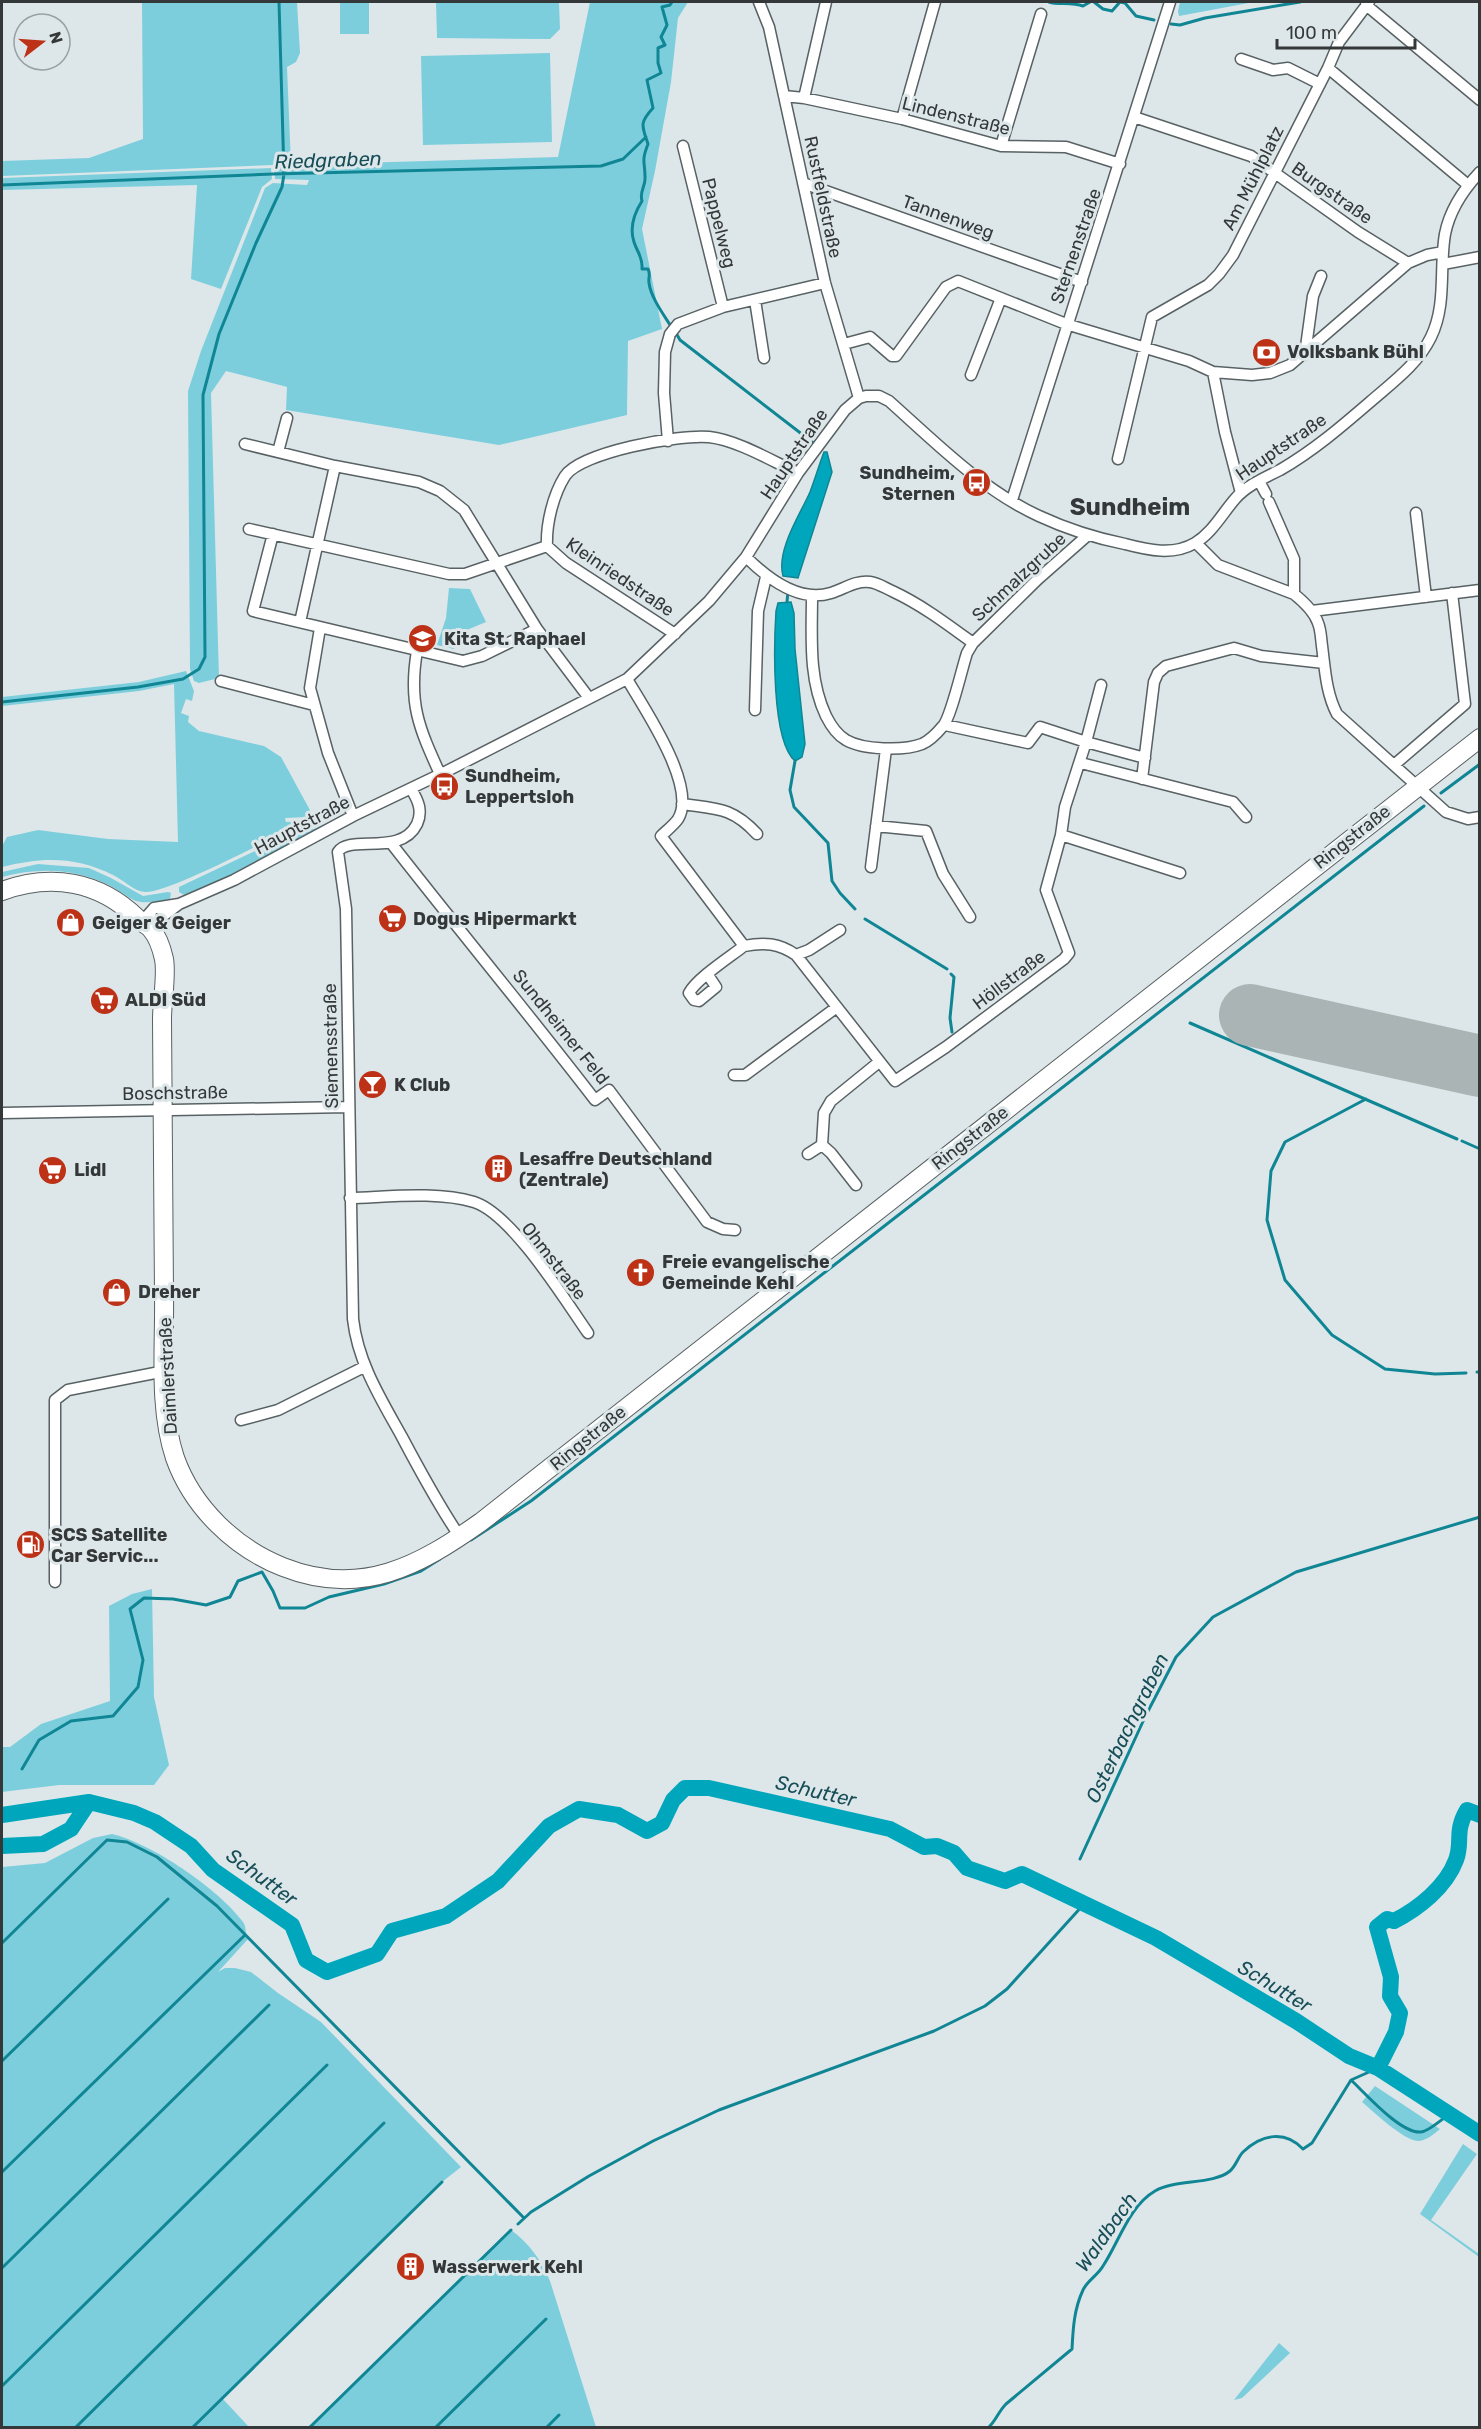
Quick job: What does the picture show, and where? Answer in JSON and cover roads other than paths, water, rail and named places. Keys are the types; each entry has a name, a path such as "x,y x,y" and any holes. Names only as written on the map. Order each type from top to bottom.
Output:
{"main road":[{"name":"Ringstraße","path":"460,1538 1479,738"},
{"path":"2,891 36,882 68,881 92,888 111,897 141,922"},
{"name":"Daimlerstraße","path":"141,922 163,984 165,1371 168,1430 176,1459 186,1481 199,1502 227,1534 250,1551 294,1572 340,1578 366,1578 413,1565 460,1538"}],"street":[{"name":"Rustfeldstraße","path":"759,2 769,27 825,283 859,398"},
{"path":"804,98 826,2"},
{"path":"902,119 935,2"},
{"name":"Sternenstraße","path":"1012,500 1170,2"},
{"path":"1367,3 1479,100"},
{"name":"Am Mühlplatz","path":"1118,459 1152,317 1208,285 1233,255 1339,42 1367,3"},
{"path":"1001,146 1041,14"},
{"path":"1241,59 1273,70 1288,68 1320,84"},
{"path":"1328,68 1468,185"},
{"name":"Lindenstraße","path":"784,96 804,98 902,119 1001,146 1066,147 1120,165"},
{"name":"Burgstraße","path":"1134,117 1251,156 1358,232 1408,263"},
{"name":"Pappelweg","path":"683,146 723,308"},
{"name":"Hauptstraße","path":"141,922 154,908 179,904 234,880 353,816 627,679 709,601 746,557 817,446 837,418 859,398 875,396 889,401 977,477 1038,516 1088,535 1143,549 1173,551 1196,543 1213,527 1241,493 1314,448 1416,360 1431,338 1437,321 1442,298 1443,258 1449,219 1456,202 1479,172"},
{"name":"Tannenweg","path":"803,183 1082,282"},
{"path":"844,344 870,338 892,356 896,356 946,287 958,281 1066,324 1144,346 1189,361 1213,372 1252,375 1290,365 1408,263 1427,255 1443,258 1479,257"},
{"path":"1305,354 1313,296 1321,276"},
{"path":"668,441 665,352 670,334 678,324 723,308 825,283"},
{"path":"970,375 1001,298"},
{"path":"755,300 764,358"},
{"path":"1213,372 1225,432 1241,493"},
{"path":"278,452 287,418"},
{"name":"Kleinriedstraße","path":"675,634 566,562 547,546 546,528 549,516 566,475 600,455 629,446 708,437 727,441 798,473"},
{"path":"245,444 335,466 419,482 440,491 464,510 495,564 537,629 589,698"},
{"path":"300,622 335,466"},
{"path":"1259,482 1294,559 1294,594"},
{"path":"1416,513 1426,597"},
{"name":"Kleinriedstraße","path":"249,529 449,574 465,574 547,546"},
{"path":"273,534 253,611 463,661 482,656 537,629"},
{"name":"Schmalzgrube","path":"945,725 967,653 973,643 1038,579 1088,535"},
{"path":"1196,543 1218,565 1294,594 1312,611 1319,624 1331,704 1337,714 1446,812 1468,819 1479,817"},
{"name":"Schmalzgrube","path":"746,557 766,577 797,592 812,595 832,593 860,582 876,583 918,603 973,643"},
{"path":"755,710 758,611 766,577"},
{"path":"1312,611 1479,590"},
{"path":"1394,765 1465,704 1452,593"},
{"path":"812,595 812,665 815,682 826,717 836,732 847,741 886,749 912,747 925,743 945,725 1028,743 1040,727 1145,758"},
{"path":"320,628 310,688 328,753 353,816"},
{"path":"1142,779 1155,682 1158,673 1166,666 1234,648 1261,656 1324,663"},
{"path":"417,651 412,692 419,729 440,774"},
{"path":"627,679 676,768 682,804 678,819 661,836 744,946"},
{"path":"221,681 314,705"},
{"name":"Höllstraße","path":"879,1062 895,1081 946,1047 1069,953 1046,890 1061,835 1065,807 1081,763 1101,685"},
{"path":"871,867 886,749"},
{"path":"1081,763 1233,802 1246,817"},
{"path":"391,843 410,835 420,819 420,808 411,789"},
{"path":"682,804 724,810 742,818 757,834"},
{"path":"876,826 926,831 943,874 969,917"},
{"path":"1061,835 1180,873"},
{"name":"Siemensstraße","path":"391,843 346,845 338,852 346,909 353,1319 356,1341 364,1367 460,1538"},
{"name":"Sundheimer Feld","path":"391,843 451,921 527,1011 595,1100 609,1090 707,1222 723,1229 735,1230"},
{"path":"796,955 809,950 840,930"},
{"path":"708,975 744,946 759,943 784,947 796,955 879,1062 831,1101 824,1113 822,1145"},
{"path":"734,1075 745,1075 837,1007"},
{"name":"Boschstraße","path":"2,1113 348,1107"},
{"path":"808,1154 822,1145"},
{"path":"822,1145 856,1185"},
{"name":"Ohmstraße","path":"350,1198 413,1196 457,1199 476,1203 492,1213 519,1238 539,1262 588,1333"},
{"path":"241,1420 278,1410 364,1367"},
{"path":"55,1582 55,1400 68,1390 165,1371"}],"waterway":[{"path":"2,702 138,687 183,679 199,669 205,657 203,395 219,334 256,243 282,187 284,174 279,2"},
{"path":"672,2 662,7 667,25 661,37 665,45 658,48 661,73 647,80 653,108 645,117 643,125 648,144 644,158 645,180 641,194 642,201 632,225 634,242 642,261 642,269 649,271 652,295 672,328"},
{"path":"1049,2 1083,6 1090,2"},
{"path":"1094,2 1103,9 1112,11 1120,2 1125,3 1136,16 1154,20"},
{"path":"1171,24 1180,25 1205,18 1300,2"},
{"name":"Riedgraben","path":"2,185 273,174 601,166 623,159 646,137"},
{"path":"676,333 680,340 816,445"},
{"path":"787,602 788,591"},
{"path":"795,761 790,790 794,807 828,843 832,881 855,909"},
{"path":"1441,793 1480,764"},
{"path":"471,1540 531,1501 1424,806"},
{"path":"865,919 947,969"},
{"path":"951,974 954,977 950,1018 952,1032"},
{"path":"1190,1023 1457,1139"},
{"path":"1366,1099 1285,1142 1271,1171 1267,1220 1285,1280 1332,1335 1385,1369 1435,1374 1466,1373"},
{"path":"1462,1141 1480,1149"},
{"name":"Osterbachgraben","path":"1080,1859 1145,1717 1176,1657 1213,1617 1296,1572 1480,1517"},
{"path":"22,1769 39,1740 71,1721 113,1716 138,1687 143,1660 130,1609 144,1598 173,1599 206,1605 230,1597 238,1581 262,1572 280,1608 305,1608 329,1597 384,1584 421,1571 440,1559"},
{"name":"Schutter","path":"2,1815 89,1802 134,1813 155,1822 191,1846 213,1870 292,1925 306,1960 327,1972 377,1954 392,1931 446,1916 498,1881 549,1826 579,1809 618,1815 647,1831 662,1823 673,1800 685,1788 709,1788 890,1829 924,1847 937,1846 954,1853 967,1868 1005,1881 1022,1874 1156,1938 1296,2021 1349,2056 1378,2068 1396,2032 1400,2013 1390,1996 1391,1977 1377,1927 1387,1919 1394,1921 1412,1910 1438,1888 1456,1860 1461,1825 1467,1810 1480,1815"},
{"path":"2,1846 43,1844 71,1829 89,1802"},
{"path":"2,1943 107,1840 127,1842 157,1857 217,1906 524,2218"},
{"path":"2,2061 168,1899"},
{"path":"518,2224 531,2212 589,2176 653,2141 719,2110 934,2031 985,2006 1007,1989 1084,1904"},
{"path":"2,2172 245,1935"},
{"path":"2,2268 269,2005"},
{"path":"2,2386 327,2065"},
{"name":"Waldbach","path":"988,2428 1006,2404 1072,2349 1076,2312 1083,2290 1101,2269 1131,2215 1146,2198 1163,2187 1223,2175 1232,2169 1243,2152 1266,2138 1289,2139 1303,2149 1312,2143 1351,2080 1378,2068"},
{"path":"1378,2068 1480,2134"},
{"path":"1351,2080 1384,2112 1413,2131 1424,2131 1449,2115"},
{"path":"75,2428 384,2123"},
{"path":"192,2428 442,2182"},
{"path":"309,2428 511,2230"},
{"path":"435,2428 546,2319"},
{"path":"546,2428 559,2415"}],"place":[{"name":"Volksbank Bühl","path":"1266,352"},
{"name":"Sundheim, Sternen","path":"976,483"},
{"name":"Kita St. Raphael","path":"423,639"},
{"name":"Sundheim, Leppertsloh","path":"444,786"},
{"name":"Dogus Hipermarkt","path":"392,919"},
{"name":"Geiger & Geiger","path":"71,923"},
{"name":"ALDI Süd","path":"104,1000"},
{"name":"K Club","path":"373,1085"},
{"name":"Lesaffre Deutschland (Zentrale)","path":"498,1169"},
{"name":"Lidl","path":"53,1170"},
{"name":"Freie evangelische Gemeinde Kehl","path":"641,1272"},
{"name":"Dreher","path":"117,1292"},
{"name":"SCS Satellite Car Servic...","path":"30,1545"},
{"name":"Wasserwerk Kehl","path":"411,2267"}],"district":[{"name":"Sundheim","path":"1130,507"}]}
